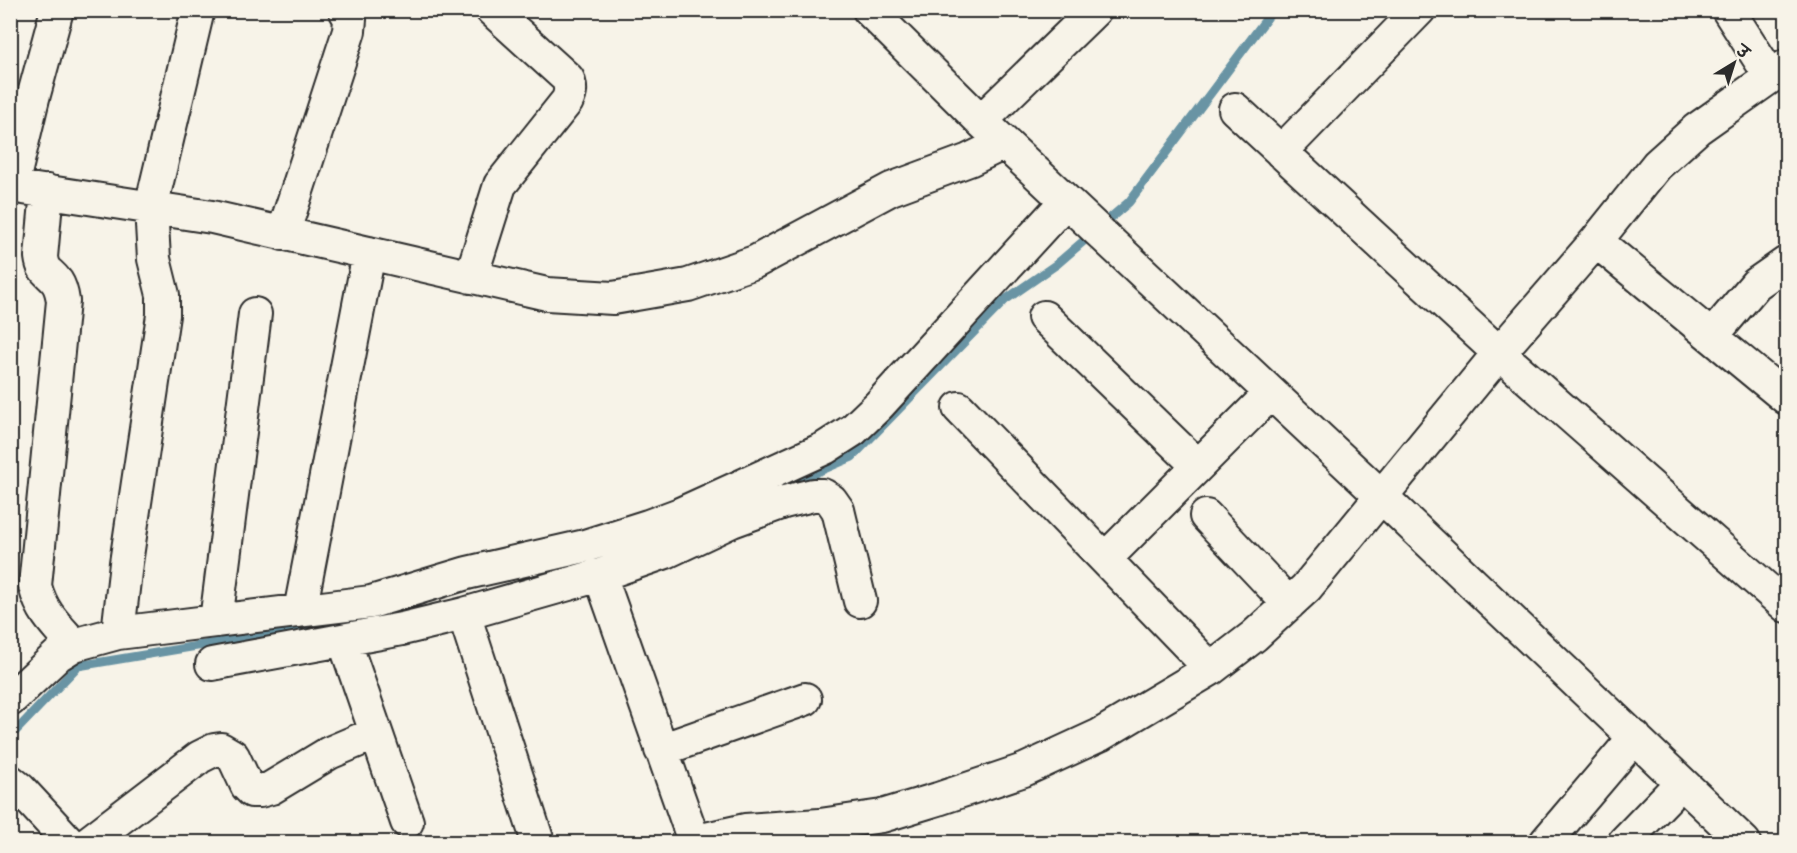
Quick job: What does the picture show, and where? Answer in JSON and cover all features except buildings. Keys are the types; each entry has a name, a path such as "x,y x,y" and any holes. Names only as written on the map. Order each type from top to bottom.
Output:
{"street":[{"path":"57,10 11,186 212,217 547,294 613,298 688,285 755,262 891,189 969,160 1004,143"},
{"path":"118,633 163,315 163,295 154,259 151,207 198,10"},
{"path":"283,234 349,31 350,19 345,10"},
{"path":"471,277 500,185 571,93 568,79 492,10"},
{"path":"981,121 1095,10"},
{"path":"1281,152 1419,10"},
{"path":"600,574 693,842 745,831 820,834 1024,770 1100,735 1211,669 1254,636 1306,588 1657,165 1697,129 1779,72 1728,10"},
{"path":"882,14 981,121 1381,496 1744,843"},
{"path":"1235,109 1499,353 1786,606"},
{"path":"47,191 42,267 58,283 63,301 35,586 45,613 74,645"},
{"path":"10,700 58,655 74,645 118,633 371,602 467,573 585,546 680,514 825,448 853,430 1088,221"},
{"path":"1596,241 1786,398"},
{"path":"300,611 369,253"},
{"path":"1712,336 1756,284 1786,263"},
{"path":"216,621 255,314"},
{"path":"1044,317 1198,466"},
{"path":"1105,559 1271,393"},
{"path":"959,408 1211,669"},
{"path":"212,664 344,640 464,614 666,552 732,520 784,502 813,495 824,495 838,510 860,602"},
{"path":"1206,516 1289,604"},
{"path":"464,614 538,843"},
{"path":"344,640 407,822"},
{"path":"662,750 805,699"},
{"path":"89,843 200,757 214,750 221,749 234,756 247,786 260,792 271,788 329,753 376,733"},
{"path":"1546,843 1635,737"},
{"path":"10,781 69,843"},
{"path":"1624,843 1681,783"}],"waterway":[{"path":"777,489 852,457 1005,300 1057,264 1129,202 1273,10"},
{"path":"10,737 78,666 352,620"}]}
